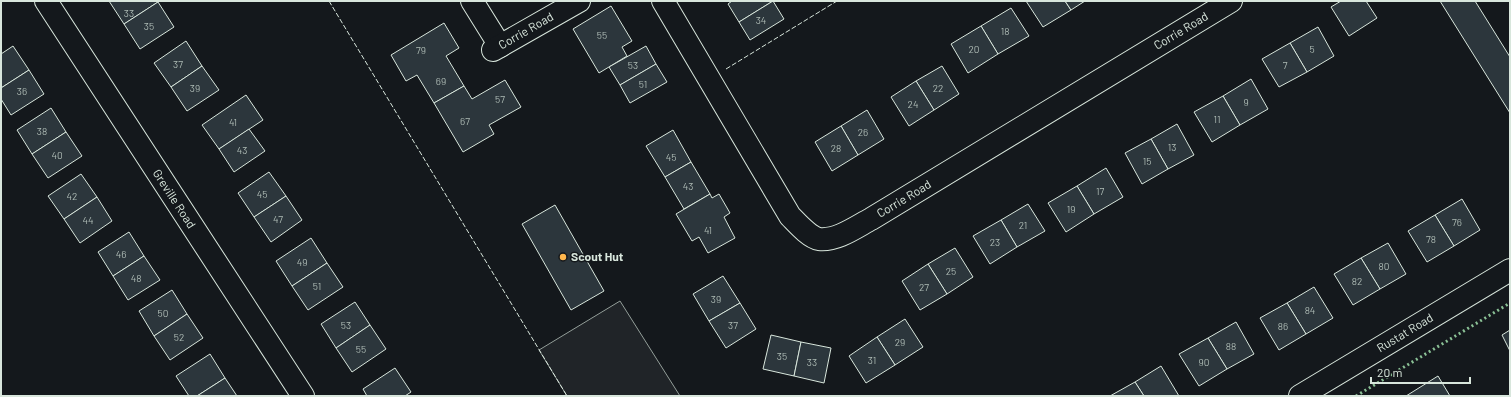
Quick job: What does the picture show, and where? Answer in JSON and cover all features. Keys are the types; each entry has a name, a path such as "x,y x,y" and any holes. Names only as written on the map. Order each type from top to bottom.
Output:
{"street":[{"name":"Greville Road","path":"46,1 303,396"},
{"name":"Corrie Road","path":"472,1 497,48 579,1"},
{"name":"Corrie Road","path":"663,1 790,216 804,230 818,239 836,237 871,219 1231,1"},
{"name":"Rustat Road","path":"1300,396 1510,270"}],"shaded area":[{"path":"620,301 680,396 567,396 539,350"}],"building":[{"path":"109,1 157,1 158,2 124,24"},
{"path":"732,1 773,1 739,22 728,4"},
{"path":"773,1 784,19 750,40 739,22"},
{"path":"1026,1 1065,1 1071,10 1043,27"},
{"path":"1065,1 1085,1 1071,10"},
{"path":"1341,1 1366,1 1377,18 1349,36 1331,7"},
{"path":"1440,1 1475,1 1510,57 1510,113"},
{"path":"158,2 174,27 140,49 124,24"},
{"path":"611,6 632,41 622,47 627,56 599,73 573,29"},
{"path":"1011,8 1029,36 998,54 981,26"},
{"path":"444,23 459,48 446,56 464,86 434,103 417,75 406,81 391,55"},
{"path":"981,26 998,54 968,73 951,44"},
{"path":"1318,27 1334,56 1307,72 1290,43"},
{"path":"186,41 202,66 171,87 154,63"},
{"path":"1290,43 1307,72 1279,87 1262,59"},
{"path":"13,46 29,70 1,88 1,54"},
{"path":"646,46 656,64 620,85 609,67"},
{"path":"656,64 667,82 630,103 620,85"},
{"path":"202,66 219,90 187,111 171,87"},
{"path":"942,66 959,94 934,110 916,81"},
{"path":"29,70 44,94 11,115 1,99 1,88"},
{"path":"1251,79 1268,109 1240,125 1223,96"},
{"path":"505,80 521,107 489,125 494,134 463,152 434,103 464,86 472,99"},
{"path":"916,81 934,110 909,126 891,97"},
{"path":"246,95 263,120 219,149 202,125"},
{"path":"1223,96 1240,125 1212,142 1194,112"},
{"path":"51,108 66,132 32,154 17,130"},
{"path":"867,110 884,139 858,155 841,126"},
{"path":"1177,124 1194,155 1168,169 1151,139"},
{"path":"841,126 858,155 832,171 815,142"},
{"path":"249,129 265,151 234,172 219,149"},
{"path":"673,130 691,162 665,177 646,146"},
{"path":"66,132 82,156 48,178 32,154"},
{"path":"1151,139 1168,169 1142,184 1125,153"},
{"path":"691,162 710,194 684,209 665,177"},
{"path":"1106,168 1123,197 1094,214 1077,186"},
{"path":"269,172 286,196 254,217 238,193"},
{"path":"81,174 97,197 64,219 48,196"},
{"path":"1077,186 1094,214 1066,232 1048,203"},
{"path":"710,194 712,198 719,194 730,213 724,217 735,238 708,253 699,237 692,241 676,214"},
{"path":"286,196 302,220 271,242 254,217"},
{"path":"97,197 112,221 80,243 64,219"},
{"path":"1462,199 1480,230 1454,246 1435,215"},
{"path":"1028,204 1045,231 1017,247 1001,220"},
{"name":"Scout Hut","path":"555,205 604,291 571,310 522,224"},
{"path":"1435,215 1454,246 1427,262 1408,231"},
{"path":"1001,220 1017,247 990,264 973,236"},
{"path":"129,232 144,256 113,276 98,252"},
{"path":"311,238 327,263 292,286 276,261"},
{"path":"1388,243 1406,274 1380,289 1361,258"},
{"path":"955,248 973,277 947,294 928,264"},
{"path":"144,256 160,280 128,300 113,276"},
{"path":"1361,258 1380,289 1353,305 1334,274"},
{"path":"327,263 343,287 308,310 292,286"},
{"path":"928,264 947,294 920,310 902,281"},
{"path":"723,276 740,303 709,321 693,294"},
{"path":"1314,287 1333,318 1306,334 1287,303"},
{"path":"172,290 187,314 154,336 139,311"},
{"path":"355,302 370,325 336,348 321,324"},
{"path":"740,303 756,329 726,348 709,321"},
{"path":"1287,303 1306,334 1279,350 1260,318"},
{"path":"187,314 203,338 170,360 154,336"},
{"path":"905,319 923,347 895,365 877,337"},
{"path":"1236,322 1254,354 1227,369 1208,338"},
{"path":"370,325 386,349 352,372 336,348"},
{"path":"1510,330 1510,351 1502,335"},
{"path":"771,335 801,342 794,376 763,369"},
{"path":"877,337 895,365 866,383 849,356"},
{"path":"1208,338 1227,369 1199,386 1179,354"},
{"path":"801,342 831,348 824,383 794,376"},
{"path":"210,354 225,378 197,396 189,396 176,376"},
{"path":"1161,366 1179,396 1144,396 1135,382"},
{"path":"395,368 411,392 405,396 367,396 363,389"},
{"path":"1438,376 1450,396 1406,396"},
{"path":"225,378 237,396 197,396"},
{"path":"1135,382 1144,396 1110,396"}],"hedge":[{"path":"1356,396 1510,303"}],"fence":[{"path":"329,1 567,396"},
{"path":"726,69 837,1"}],"place":[{"name":"Scout Hut","path":"563,257"}]}
